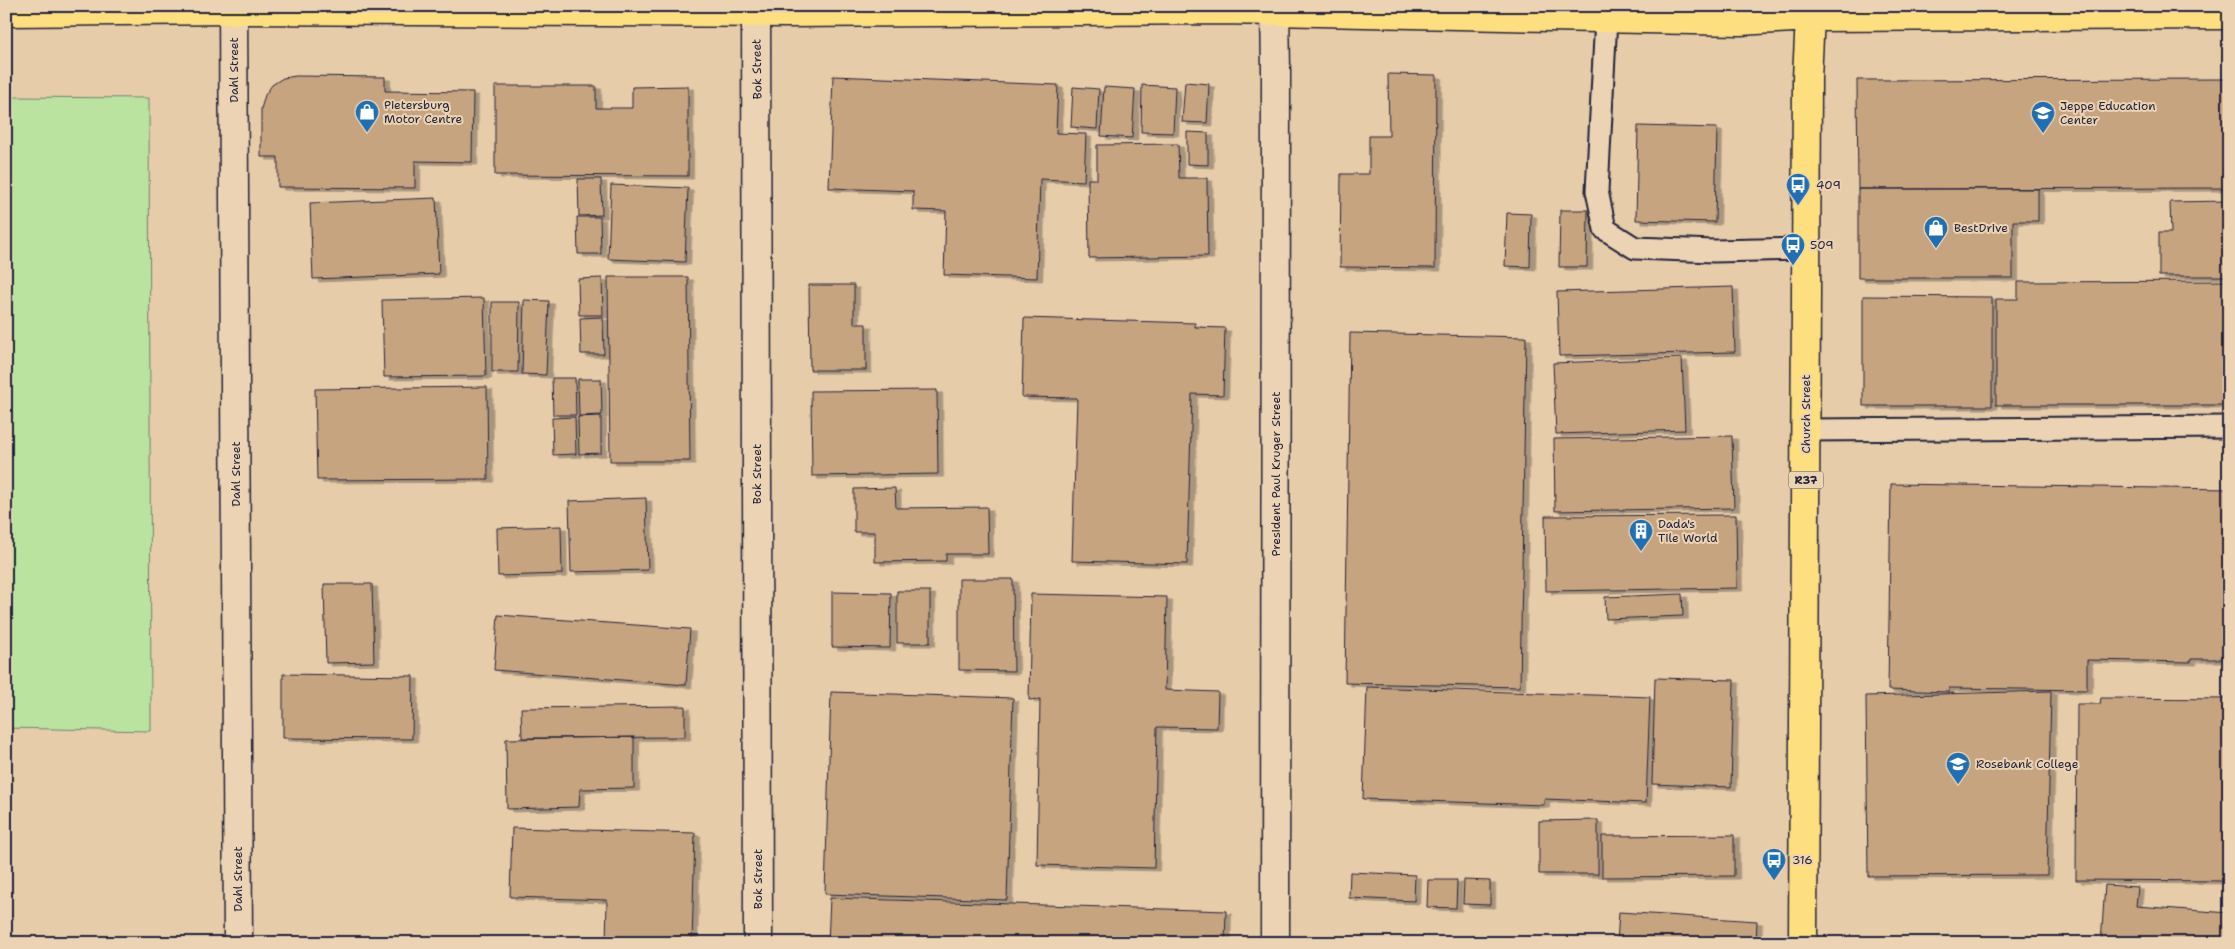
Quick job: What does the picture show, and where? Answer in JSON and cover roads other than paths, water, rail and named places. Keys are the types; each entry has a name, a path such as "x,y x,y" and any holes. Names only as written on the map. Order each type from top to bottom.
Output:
{"main road":[{"path":"6,12 233,8 756,10 1275,8 1520,11 1606,18 1740,21 1809,12 2229,15"},
{"name":"Church Street","path":"1803,943 1807,78 1809,12"}],"street":[{"name":"Dahl Street","path":"233,8 238,943"},
{"name":"President Paul Kruger Street","path":"1275,8 1275,943"},
{"name":"Bok Street","path":"756,10 758,943"}],"lane":[{"path":"1606,18 1598,191 1605,229 1636,248 1714,251 1806,250"},
{"path":"1806,430 2229,427"}],"place":[{"name":"Pietersburg Motor Centre","path":"367,133"},
{"name":"Jeppe Education Center","path":"2043,134"},
{"name":"409","path":"1798,206"},
{"name":"BestDrive","path":"1936,249"},
{"name":"509","path":"1793,266"},
{"name":"Dada's Tile World","path":"1641,552"},
{"name":"Rosebank College","path":"1958,785"},
{"name":"316","path":"1774,881"}]}
